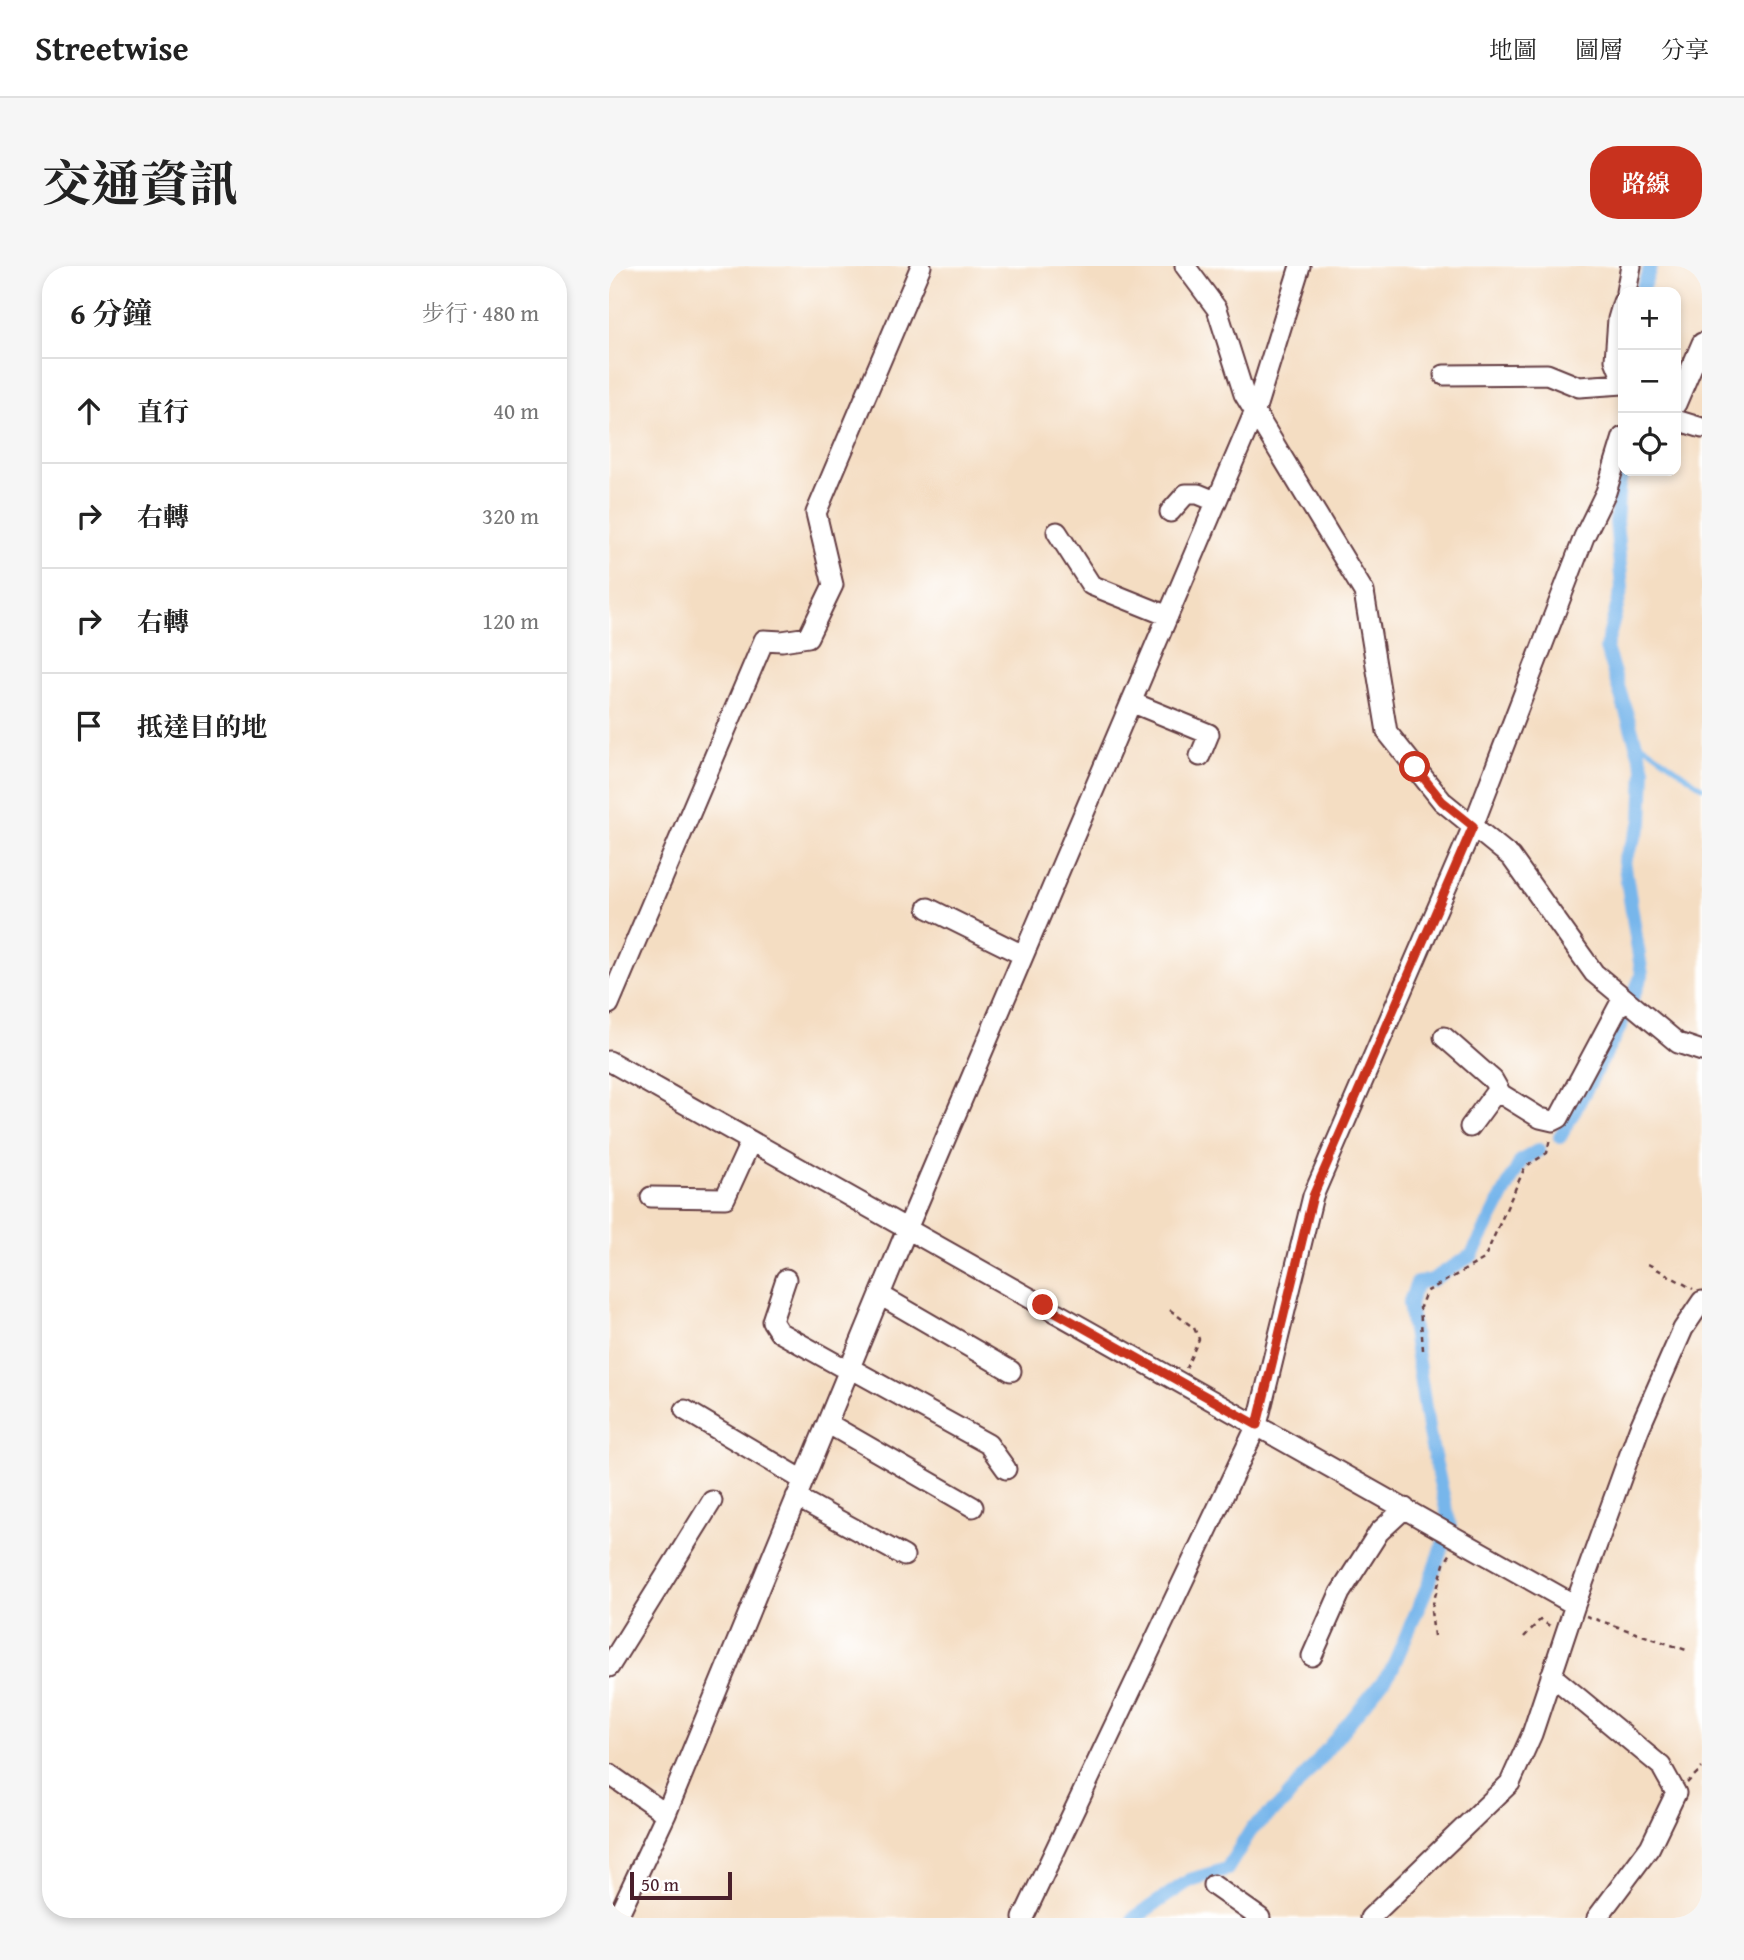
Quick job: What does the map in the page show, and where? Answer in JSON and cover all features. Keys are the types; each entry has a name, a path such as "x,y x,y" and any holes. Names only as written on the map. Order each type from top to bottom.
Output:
{"street":[{"path":"609,1004 764,640 808,637 833,585 816,513 921,266"},
{"path":"1185,266 1217,309 1244,394 1364,592 1387,732 1442,801 1511,857 1594,973 1678,1043 1702,1051"},
{"path":"617,1918 666,1814 907,1228 1255,411 1300,266"},
{"path":"1627,287 1631,266"},
{"path":"1618,319 1615,360 1618,368"},
{"path":"1681,392 1702,343"},
{"path":"1444,375 1547,374 1579,387 1618,383"},
{"path":"1681,422 1702,428"},
{"path":"1023,1918 1257,1425 1313,1196 1473,826 1584,537 1606,492 1618,453"},
{"path":"1170,512 1186,494 1198,494 1215,501"},
{"path":"1057,532 1091,585 1168,616"},
{"path":"1131,702 1209,734 1200,756"},
{"path":"928,908 1023,956"},
{"path":"1444,1037 1493,1080 1501,1094 1541,1118 1553,1121 1559,1118 1623,998"},
{"path":"609,1061 1460,1539 1574,1608"},
{"path":"1470,1127 1498,1089"},
{"path":"651,1197 725,1198 751,1141"},
{"path":"786,1279 772,1321 779,1332 988,1444 1006,1469"},
{"path":"880,1294 1011,1371"},
{"path":"1370,1918 1510,1783 1532,1734 1564,1635 1639,1429 1683,1329 1702,1301"},
{"path":"684,1410 904,1556"},
{"path":"827,1423 973,1507"},
{"path":"609,1667 712,1501"},
{"path":"1312,1656 1339,1592 1379,1532 1413,1513"},
{"path":"1551,1675 1661,1766 1676,1793 1650,1847 1597,1918"},
{"path":"609,1774 666,1814"},
{"path":"1213,1885 1260,1918"}],"path":[{"path":"1423,1350 1420,1307 1426,1292 1484,1259 1525,1167 1548,1153 1553,1121"},
{"path":"1647,1264 1702,1294"},
{"path":"1170,1310 1194,1328 1199,1339 1179,1382"},
{"path":"1434,1636 1431,1611 1444,1564 1460,1539"},
{"path":"1574,1608 1686,1650"},
{"path":"1524,1637 1540,1620 1564,1635"}],"waterway":[{"path":"1643,287 1651,266"},
{"path":"1560,1137 1619,1029 1642,975 1624,861 1642,822 1644,769 1606,648 1622,588 1616,522 1622,476"},
{"path":"1634,738 1702,787"},
{"path":"1134,1918 1190,1880 1227,1869 1251,1830 1284,1802 1391,1671 1450,1526 1429,1434 1409,1304 1417,1283 1432,1280 1472,1255 1521,1161 1539,1150"}],"route":[{"path":"1043,1305 1257,1425 1313,1196 1473,826 1442,801 1415,767"}]}
